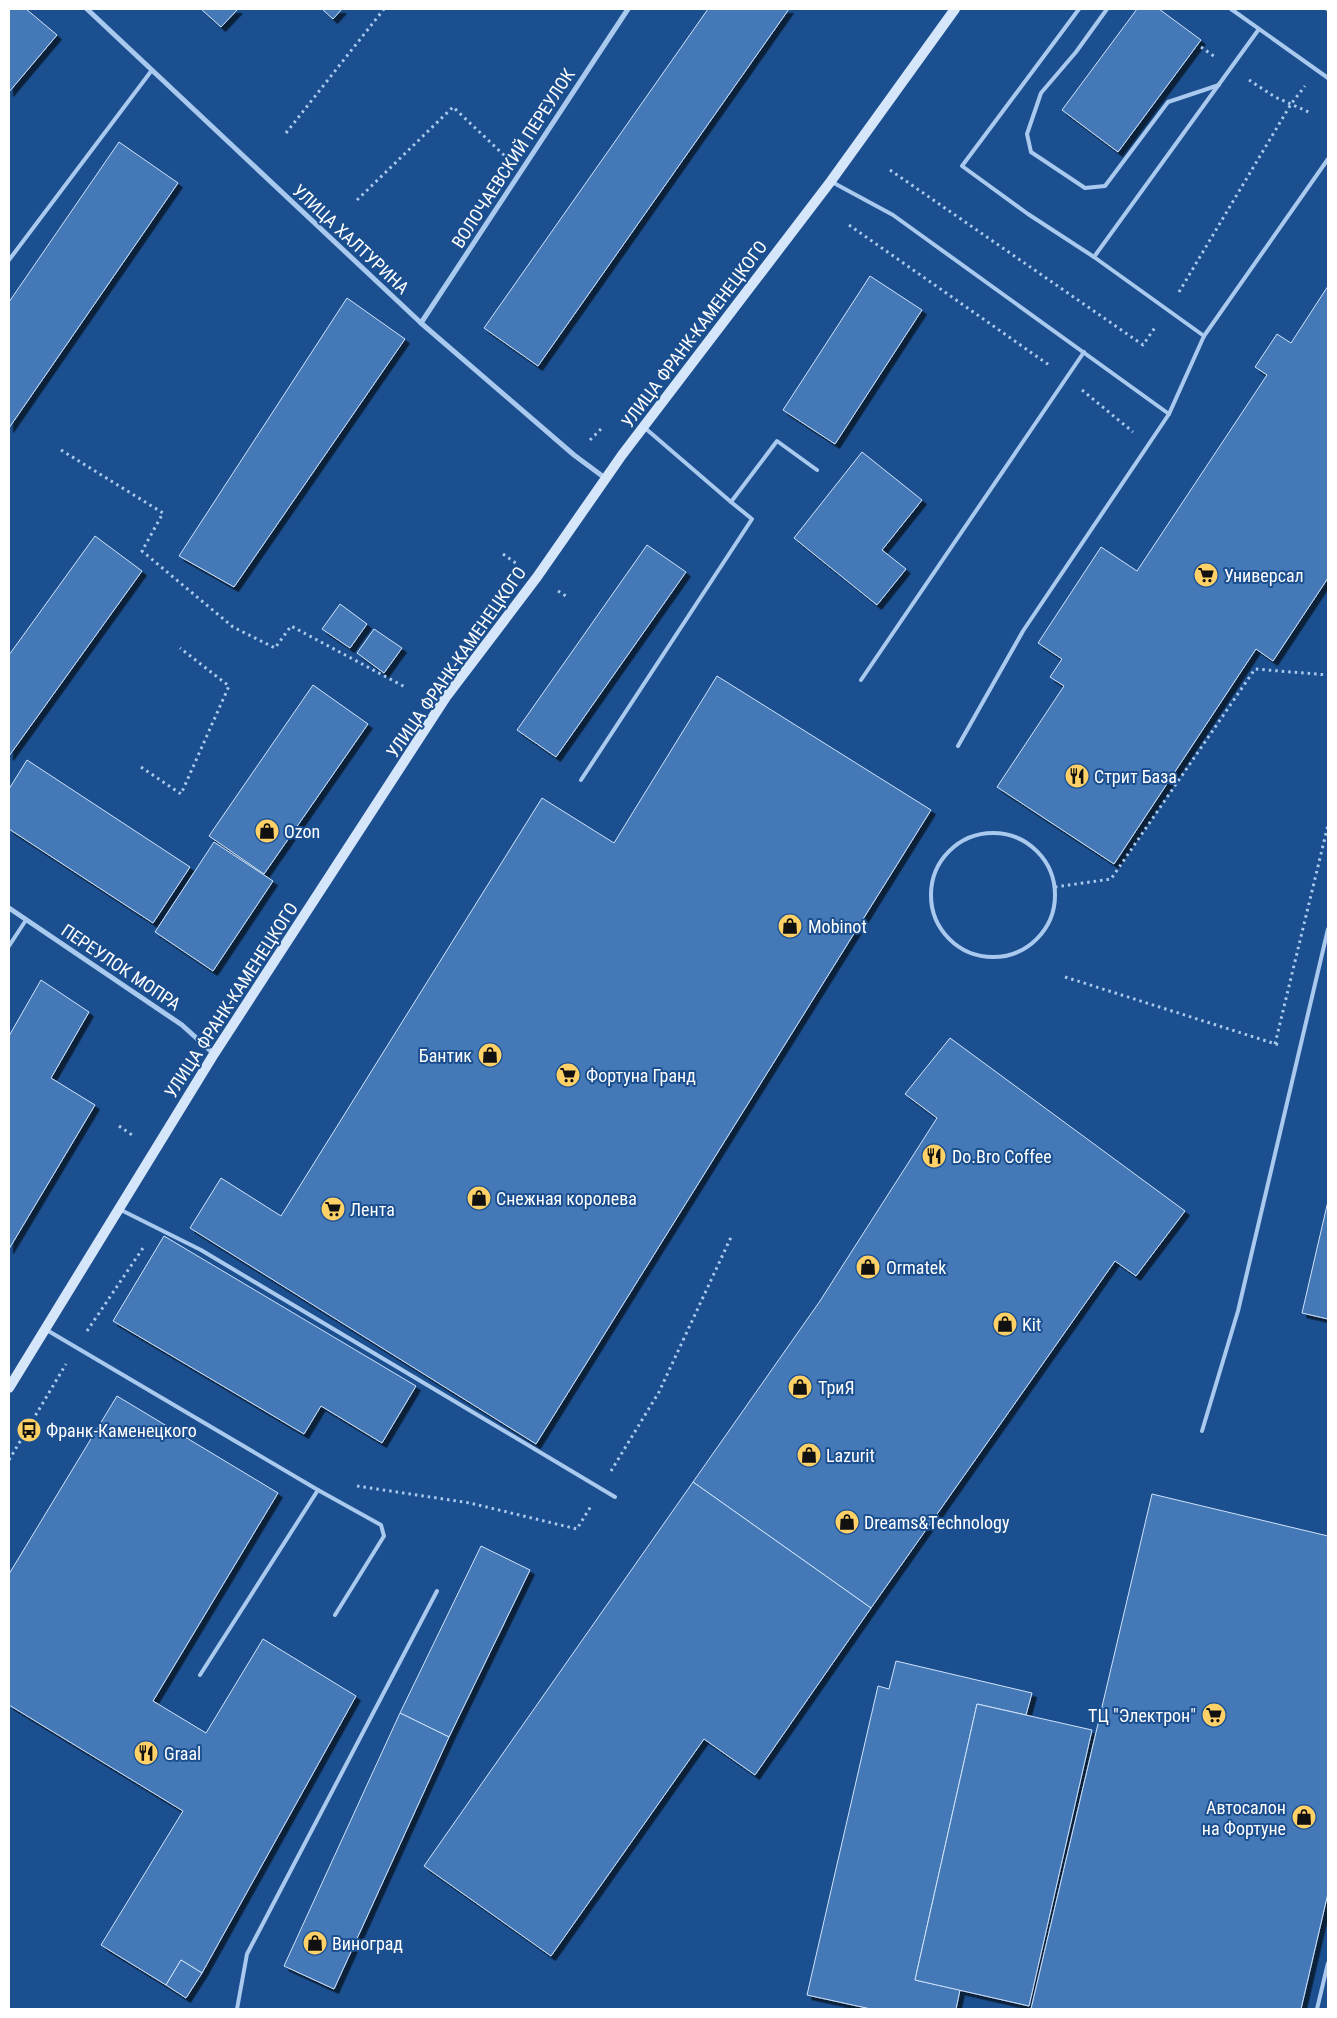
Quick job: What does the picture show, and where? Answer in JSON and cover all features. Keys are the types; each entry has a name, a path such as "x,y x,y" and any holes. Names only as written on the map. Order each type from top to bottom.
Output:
{"main road":[{"name":"УЛИЦА ФРАНК-КАМЕНЕЦКОГО","path":"9,1388 214,1054 446,697 537,576 643,427 831,181 955,9"}],"street":[{"name":"ВОЛОЧАЕВСКИЙ ПЕРЕУЛОК","path":"421,323 628,9"},
{"name":"УЛИЦА ХАЛТУРИНА","path":"91,10 152,70 421,323 574,455 605,478"},
{"name":"ПЕРЕУЛОК МОПРА","path":"9,908 182,1025 214,1054"}],"lane":[{"path":"1079,9 962,166 1204,336"},
{"path":"1107,9 1076,52 1041,93 1027,134 1031,152 1054,168 1085,188 1105,186 1168,102 1219,85"},
{"path":"1231,9 1328,78"},
{"path":"1094,257 1259,29"},
{"path":"9,260 152,70"},
{"path":"958,746 1023,631 1169,414 1204,336 1328,159"},
{"path":"831,181 893,215 1169,414"},
{"path":"861,680 1084,352"},
{"path":"581,780 752,519 643,427"},
{"path":"731,502 777,441 817,470"},
{"path":"982,834 1002,834 1021,840 1037,851 1049,867 1055,888 1054,909 1046,928 1032,944 1014,954 993,958 972,954 954,943 940,927 932,909 932,889 936,869 947,853 964,841 982,834"},
{"path":"9,946 26,920"},
{"path":"1202,1431 1238,1311 1328,928"},
{"path":"119,1208 201,1250 615,1498"},
{"path":"45,1329 381,1526 384,1536 335,1615"},
{"path":"200,1675 318,1490"},
{"path":"237,2009 247,1954 437,1590"},
{"path":"1316,2009 1328,1963"}],"path":[{"path":"286,133 384,9"},
{"path":"1275,97 1311,112"},
{"path":"890,170 1143,345 1181,289 1295,98"},
{"path":"357,200 454,107 521,171"},
{"path":"850,225 1067,378 1149,445"},
{"path":"62,450 163,513 142,551 233,627 275,648 291,626 405,687"},
{"path":"141,767 181,794 229,686 180,648"},
{"path":"1055,888 1111,879 1256,669 1328,675"},
{"path":"1275,1044 1328,825"},
{"path":"1065,977 1299,1051"},
{"path":"328,1496 336,1483 470,1503 577,1529 659,1392 732,1235"},
{"path":"9,1460 85,1333 93,1338"}],"building":[{"path":"9,9 26,9 57,35 9,92"},
{"path":"201,9 238,9 221,27"},
{"path":"322,9 342,9 333,19"},
{"path":"708,9 789,9 538,366 484,328"},
{"path":"1137,9 1159,9 1201,40 1118,152 1062,110"},
{"path":"119,142 178,183 9,428 9,302"},
{"path":"870,276 922,310 835,444 783,410"},
{"name":"Универсал","path":"1328,286 1328,578 1273,661 1256,649 1114,864 997,787 1064,686 1050,677 1062,659 1038,643 1101,547 1137,571 1267,375 1255,367 1277,334 1291,343"},
{"path":"347,298 405,339 234,587 179,556"},
{"path":"862,452 922,500 882,550 906,569 877,605 794,538"},
{"path":"95,536 142,571 9,756 9,655"},
{"path":"647,545 686,572 556,757 517,730"},
{"path":"340,604 367,624 350,648 322,629"},
{"path":"374,629 402,648 384,673 357,653"},
{"name":"Фортуна Гранд","path":"717,676 931,810 536,1444 190,1228 221,1178 281,1216 542,798 614,843"},
{"path":"313,685 368,724 264,874 209,836"},
{"path":"27,760 190,867 153,923 9,829 9,789"},
{"path":"214,842 273,881 213,971 155,932"},
{"path":"41,980 89,1012 51,1078 95,1105 9,1249 9,1036"},
{"path":"950,1038 1185,1211 1136,1276 1115,1261 871,1608 693,1482 820,1301 937,1118 905,1094"},
{"path":"1328,1201 1328,1319 1302,1313"},
{"path":"164,1236 416,1386 382,1443 321,1406 304,1434 113,1321"},
{"path":"117,1396 278,1493 153,1701 206,1733 263,1639 356,1696 202,1973 181,1960 166,1985 101,1945 183,1811 9,1705 9,1574"},
{"path":"693,1482 871,1608 755,1775 704,1739 551,1956 424,1866"},
{"name":"ТЦ \"Электрон\"","path":"1152,1494 1328,1536 1328,1893 1301,2009 1031,2009"},
{"path":"481,1546 530,1570 449,1737 400,1713"},
{"path":"896,1661 1032,1693 1026,1715 977,1704 915,1980 960,1990 956,2009 871,2009 807,1995 878,1686 889,1689"},
{"path":"977,1704 1092,1730 1029,2006 915,1980"},
{"path":"400,1713 449,1737 334,1989 284,1966"},
{"path":"181,1960 202,1973 186,1998 166,1985"}],"place":[{"name":"Универсал","path":"1206,575"},
{"name":"Стрит База","path":"1077,776"},
{"name":"Ozon","path":"267,831"},
{"name":"Mobinot","path":"790,926"},
{"name":"Бантик","path":"490,1055"},
{"name":"Фортуна Гранд","path":"568,1075"},
{"name":"Do.Bro Coffee","path":"934,1156"},
{"name":"Снежная королева","path":"479,1198"},
{"name":"Лента","path":"333,1209"},
{"name":"Ormatek","path":"868,1267"},
{"name":"Kit","path":"1005,1324"},
{"name":"ТриЯ","path":"800,1387"},
{"name":"Франк-Каменецкого","path":"29,1430"},
{"name":"Lazurit","path":"809,1455"},
{"name":"Dreams&Technology","path":"847,1522"},
{"name":"ТЦ \"Электрон\"","path":"1214,1715"},
{"name":"Graal","path":"146,1753"},
{"name":"Автосалон на Фортуне","path":"1304,1817"},
{"name":"Виноград","path":"315,1943"}]}
